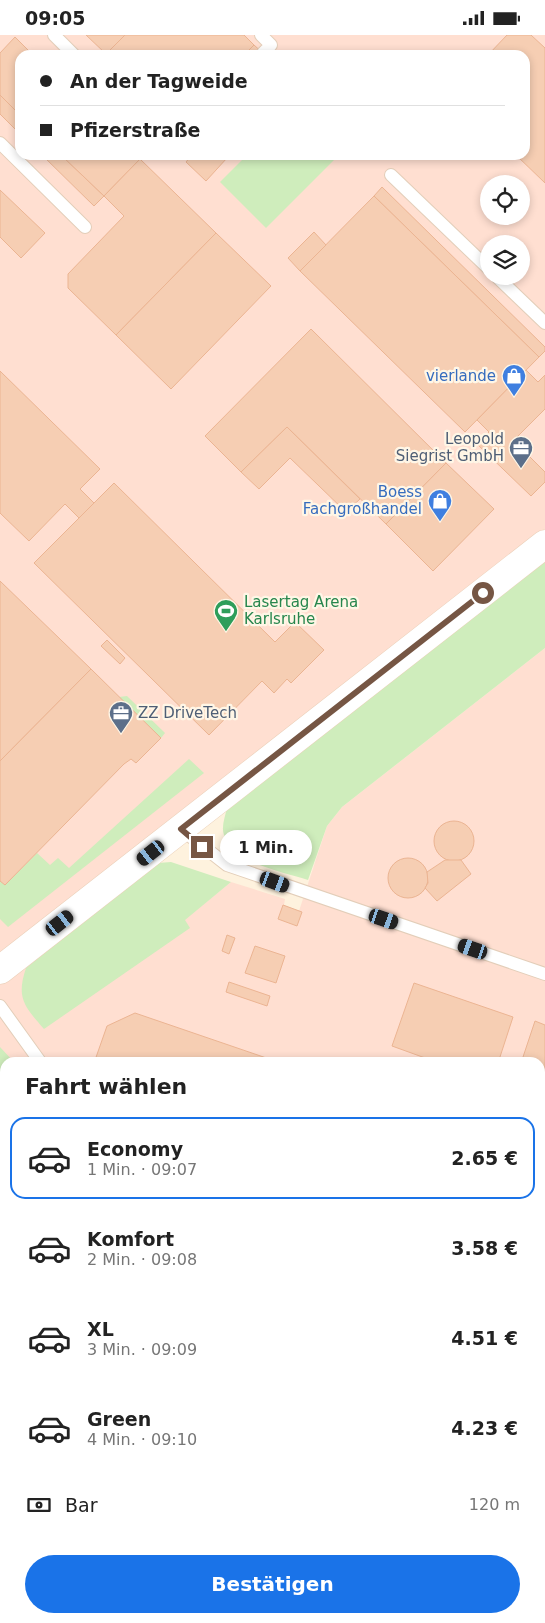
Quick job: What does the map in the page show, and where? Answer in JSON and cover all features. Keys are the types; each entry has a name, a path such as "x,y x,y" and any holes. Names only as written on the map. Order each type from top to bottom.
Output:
{"main road":[{"path":"0,970 545,544"}],"lane":[{"path":"54,35 69,50"},
{"path":"261,35 271,45 266,50"},
{"path":"0,143 15,158"},
{"path":"17,160 85,227"},
{"path":"391,175 480,260"},
{"path":"505,285 545,323"},
{"path":"181,829 227,865 545,974"},
{"path":"0,1005 37,1057"}],"shaded area":[{"path":"0,35 545,35 545,529 84,888 189,928 184,920 231,882 285,899 284,905 299,911 327,826 342,807 545,648 545,1057 0,1057"}],"green space":[{"path":"242,160 334,160 266,228 220,182"},
{"path":"545,558 545,648 342,807 327,826 308,880 260,865 237,853 229,845 223,829 227,808"},
{"path":"127,696 165,733 161,738 119,697"},
{"path":"189,759 204,773 8,927 0,919 0,881 5,885 37,853 50,865 58,858 69,868"},
{"path":"171,862 231,882 185,920 190,928 44,1029 31,1014 24,1001 22,987 26,968 134,880 158,863"},
{"path":"0,1047 9,1057 0,1057"}],"building":[{"path":"86,35 125,35 110,50 102,50"},
{"path":"125,35 244,35 254,45 249,50 110,50"},
{"path":"507,35 531,35 545,48 545,183 521,160 530,160 530,50 493,50"},
{"path":"15,37 28,50 15,50 15,110 0,95 0,53"},
{"path":"254,45 260,50 249,50"},
{"path":"0,95 15,110 15,129 0,114"},
{"path":"47,160 66,160 104,196 94,206"},
{"path":"66,160 139,160 104,196"},
{"path":"141,160 216,233 116,335 68,288 68,274 124,216 104,196"},
{"path":"188,160 225,160 206,181 186,162"},
{"path":"382,187 545,347 545,351 539,357 374,196"},
{"path":"0,190 45,233 21,258 0,237"},
{"path":"374,196 539,357 465,432 300,271"},
{"path":"314,232 326,245 300,271 288,258"},
{"path":"216,233 271,286 171,389 116,335"},
{"path":"311,329 446,463 386,524 287,427 241,472 205,436"},
{"path":"526,370 538,382 545,375 545,409 513,441 518,445 531,445 532,452 525,452 545,472 545,482 531,496 477,444 489,432 477,420"},
{"path":"0,371 100,469 80,489 94,503 79,518 65,504 29,541 0,513"},
{"path":"287,427 360,499 346,512 290,458 259,489 241,472"},
{"path":"446,463 494,509 433,571 386,524"},
{"path":"114,483 275,642 295,622 324,650 291,683 287,679 274,693 262,681 209,735 34,563"},
{"path":"0,581 91,669 0,761"},
{"path":"107,640 125,658 120,664 101,646"},
{"path":"91,669 161,738 136,763 131,759 124,764 5,885 0,881 0,761"},
{"path":"458,821 465,824 471,830 474,841 473,849 465,858 458,861 450,861 443,858 435,849 434,837 437,830 446,822"},
{"path":"412,858 419,861 425,867 428,878 427,886 419,895 412,898 404,898 397,895 389,886 388,874 391,867 400,859"},
{"path":"445,860 461,860 471,874 437,901 425,888 428,883 427,872"},
{"path":"283,905 302,912 297,926 278,919"},
{"path":"227,935 235,938 229,954 222,951"},
{"path":"255,946 285,956 276,983 245,973"},
{"path":"229,982 270,996 267,1006 226,992"},
{"path":"414,983 513,1017 500,1057 422,1057 392,1046"},
{"path":"135,1013 263,1057 96,1057 107,1026"},
{"path":"535,1021 545,1025 545,1057 523,1057"}],"place":[{"name":"vierlande","path":"514,397"},
{"name":"Leopold Siegrist GmbH","path":"521,469"},
{"name":"Boess Fachgroßhandel","path":"440,522"},
{"name":"Lasertag Arena Karlsruhe","path":"226,632"},
{"name":"ZZ DriveTech","path":"121,734"}],"route":[{"path":"202,847 181,829 483,593"}]}
